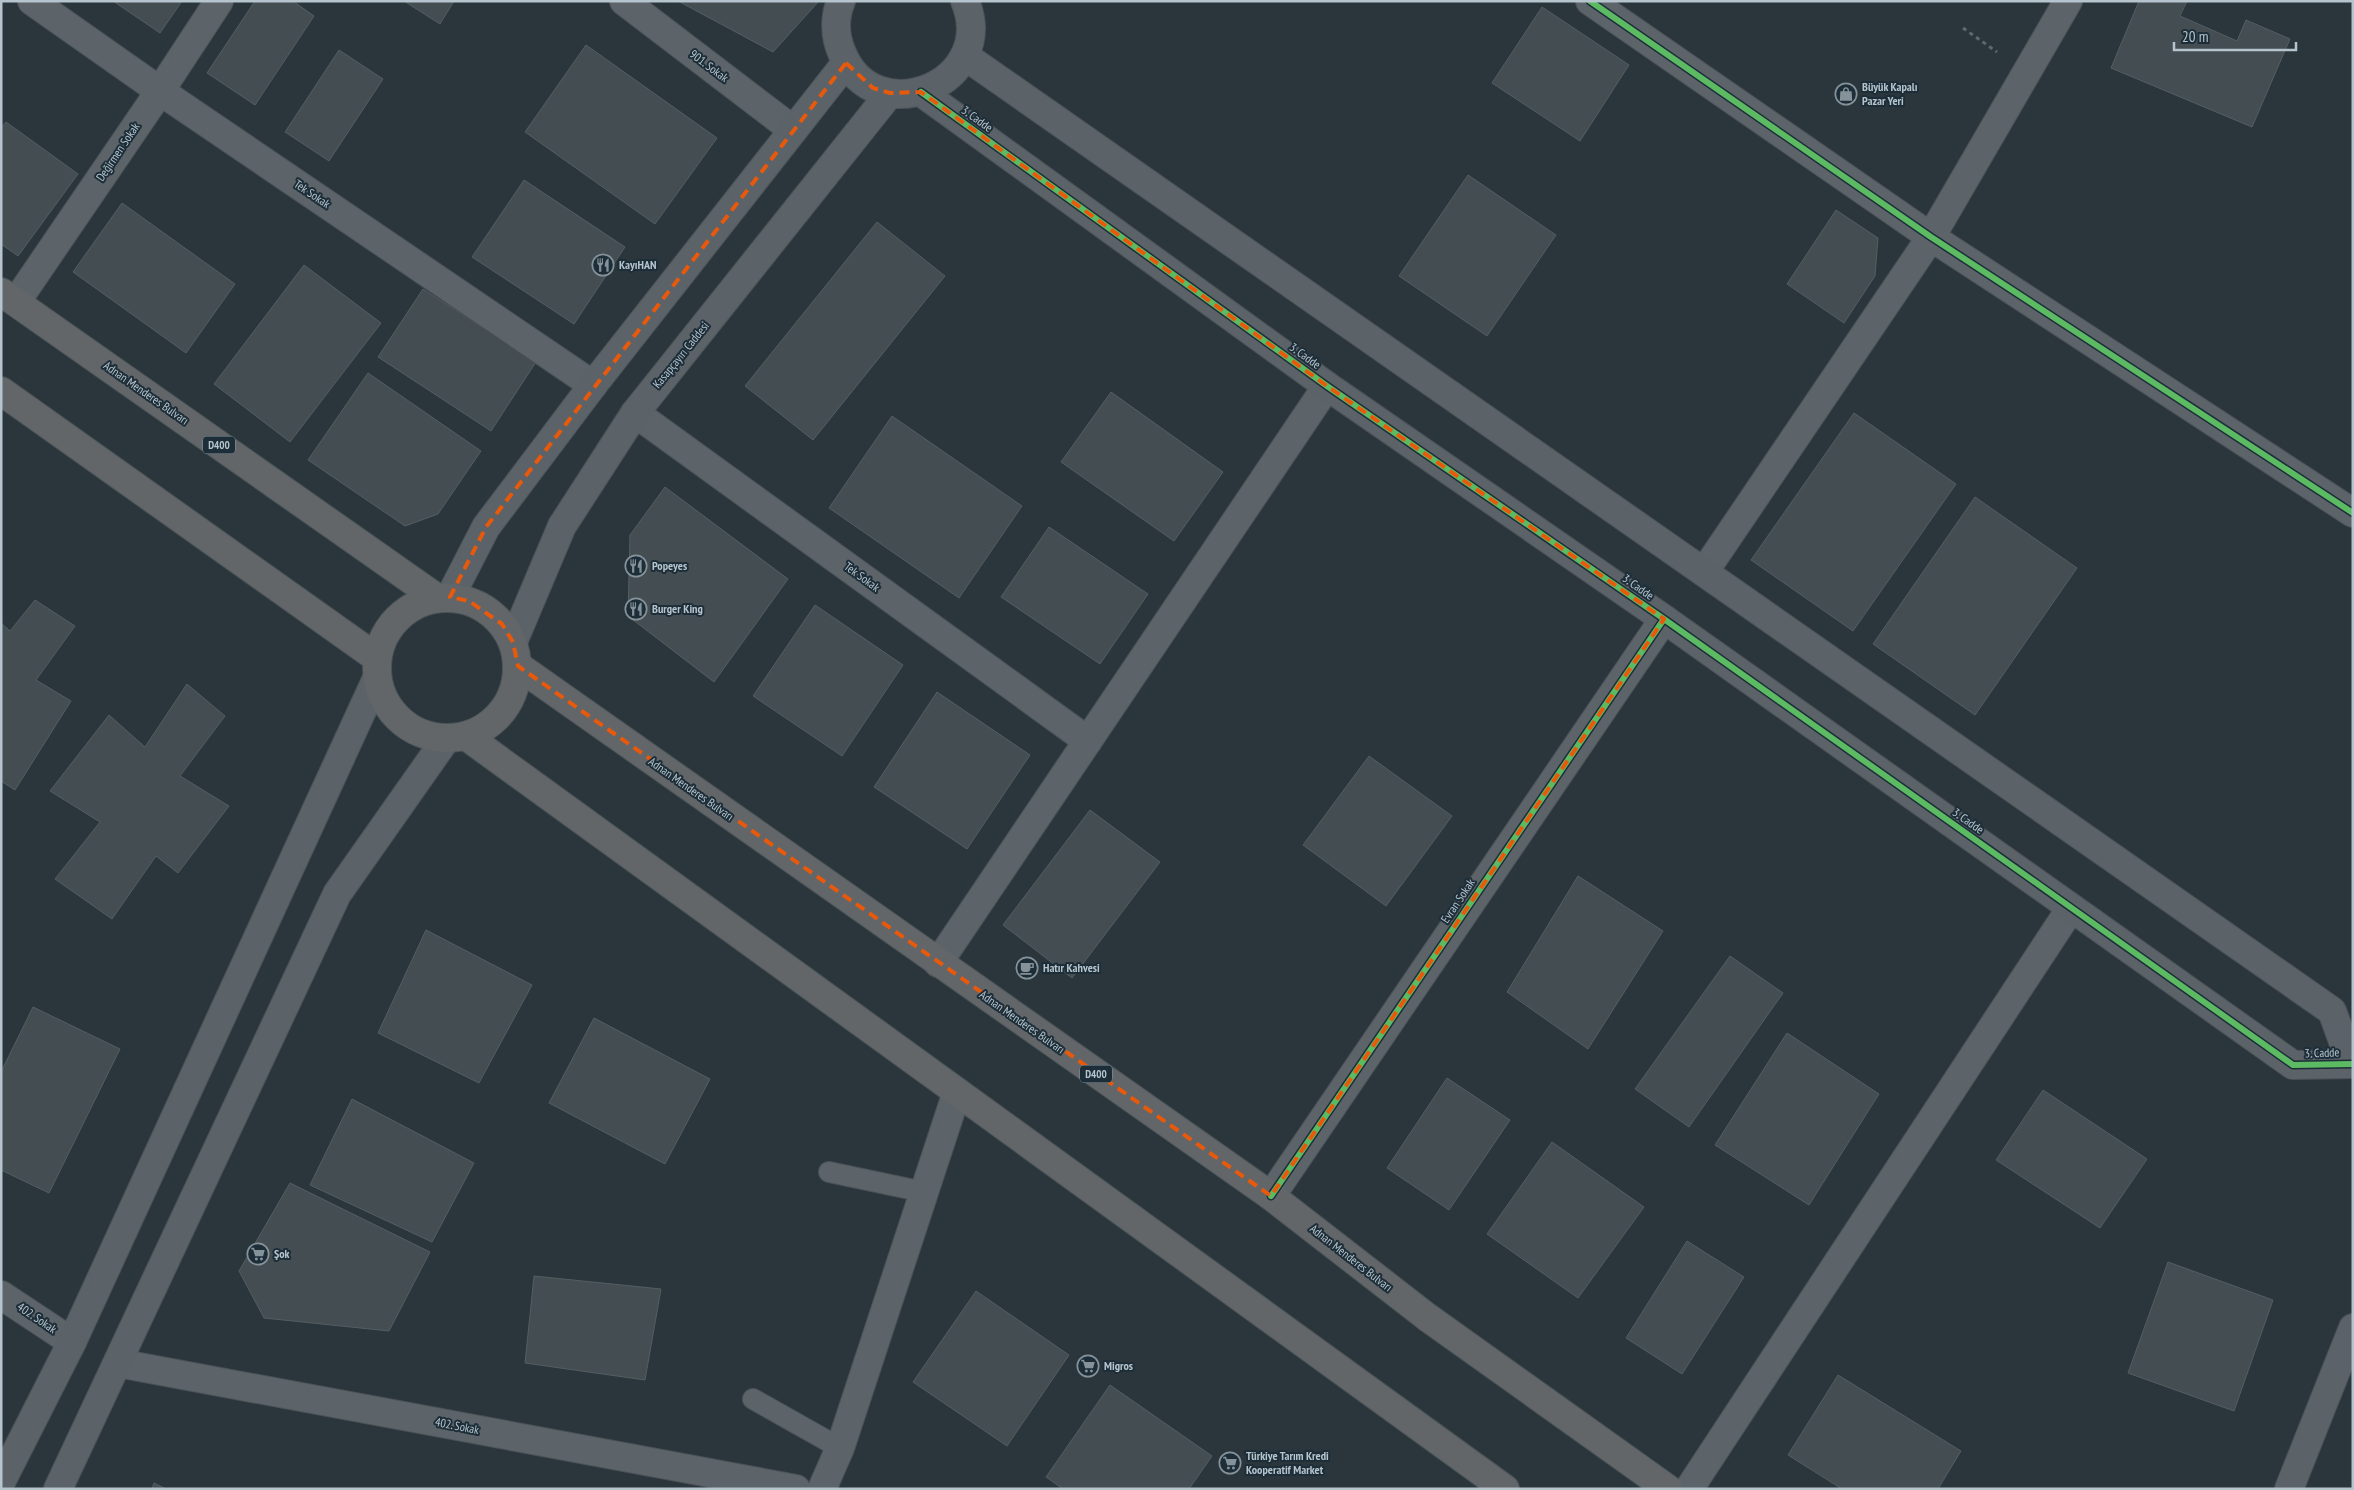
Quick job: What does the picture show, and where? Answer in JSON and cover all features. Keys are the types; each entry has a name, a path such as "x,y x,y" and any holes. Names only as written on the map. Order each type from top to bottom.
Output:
{"highway":[{"name":"Adnan Menderes Bulvarı","path":"9,297 443,598"},
{"path":"1,391 377,668"},
{"path":"443,598 469,601 488,610 502,624 515,654 515,690 504,710 487,726 456,738 427,736 409,728 393,715 383,698 377,668 383,637 396,618 415,605 443,598"},
{"name":"Adnan Menderes Bulvarı","path":"515,654 938,964 1271,1196 1426,1317 1668,1489"},
{"path":"456,738 957,1092 1505,1489"}],"street":[{"name":"Tek Sokak","path":"32,1 160,91 593,385"},
{"name":"Değirmen Sokak","path":"9,297 160,91 219,1"},
{"name":"901. Sokak","path":"624,1 793,130"},
{"path":"841,1 835,24 838,44 846,63 857,77 873,88 906,95 921,92 939,84 954,72 965,56 971,34 969,12 965,1"},
{"path":"1590,1 1931,237 2353,513"},
{"path":"1704,572 1931,237 2068,1"},
{"name":"3. Cadde","path":"921,92 1327,386 1664,619 2293,1065 2352,1064 2332,1011 965,56"},
{"path":"443,598 486,527 593,385 846,63"},
{"name":"Kasapçayırı Caddesi","path":"515,654 562,526 635,413 890,93"},
{"path":"938,964 1327,386"},
{"name":"Tek Sokak","path":"635,413 1088,741"},
{"name":"Evran Sokak","path":"1271,1196 1664,619"},
{"path":"1,1482 72,1342 377,668"},
{"path":"58,1489 337,894 456,738"},
{"path":"1689,1489 2071,908"},
{"path":"822,1489 840,1448 957,1092"},
{"name":"402. Sokak","path":"1,1295 72,1342"},
{"path":"2289,1489 2353,1328"},
{"name":"402. Sokak","path":"118,1363 796,1489"}],"lane":[{"path":"829,1172 924,1192"},
{"path":"753,1399 840,1448"}],"path":[{"path":"1963,28 2027,72"}],"highlighted area":[{"path":"846,63 873,88 890,93 921,92 1327,386 1664,619 1271,1196 518,666 513,642 502,624 469,601 450,597 486,527"}],"building":[{"path":"113,1 182,1 160,33"},
{"path":"255,1 293,1 314,16 255,105 207,73"},
{"path":"404,1 454,1 440,24"},
{"path":"678,1 819,1 773,52"},
{"path":"2139,1 2187,1 2180,16 2237,41 2246,20 2290,39 2252,127 2111,68"},
{"path":"1542,7 1629,65 1580,141 1492,83"},
{"path":"586,45 717,138 655,224 525,132"},
{"path":"339,50 383,79 329,161 285,132"},
{"path":"6,122 78,174 18,256 1,244 1,128"},
{"path":"1468,175 1556,235 1487,336 1399,276"},
{"path":"524,180 625,247 574,324 472,257"},
{"path":"122,203 235,284 186,353 73,272"},
{"path":"1836,210 1878,238 1875,276 1844,323 1787,284"},
{"path":"877,222 945,276 813,440 745,386"},
{"path":"304,265 381,323 290,442 214,384"},
{"path":"423,289 536,362 491,431 378,357"},
{"path":"368,373 481,451 438,514 405,526 308,460"},
{"path":"1111,392 1223,472 1174,541 1061,462"},
{"path":"1854,413 1956,484 1853,631 1751,560"},
{"path":"892,416 1022,506 959,598 829,508"},
{"path":"665,487 788,579 714,682 628,616 630,535"},
{"path":"1975,497 2077,568 1975,715 1873,644"},
{"path":"1049,527 1148,594 1100,664 1001,597"},
{"path":"35,600 75,626 36,680 71,701 15,790 1,781 1,623 10,631"},
{"path":"815,605 903,665 842,756 753,696"},
{"path":"187,684 225,716 180,776 229,806 178,873 156,856 112,919 55,879 100,822 50,791 109,715 145,747"},
{"path":"937,692 1030,755 967,849 874,787"},
{"path":"1369,756 1452,816 1386,906 1303,845"},
{"path":"1090,810 1160,862 1072,978 1003,925"},
{"path":"1578,876 1663,931 1588,1049 1507,992"},
{"path":"426,930 532,985 479,1083 378,1033"},
{"path":"1730,956 1783,993 1689,1127 1635,1089"},
{"path":"33,1007 120,1049 49,1193 1,1170 1,1072"},
{"path":"594,1018 710,1079 665,1164 549,1103"},
{"path":"1787,1033 1879,1094 1809,1205 1715,1145"},
{"path":"1447,1078 1510,1120 1449,1210 1387,1168"},
{"path":"2043,1090 2147,1159 2100,1228 1996,1160"},
{"path":"352,1099 474,1163 432,1242 310,1185"},
{"path":"1552,1142 1644,1207 1578,1298 1487,1234"},
{"path":"290,1183 430,1252 389,1331 264,1318 239,1271"},
{"path":"1687,1241 1744,1277 1682,1374 1626,1338"},
{"path":"2168,1262 2273,1300 2234,1411 2128,1373"},
{"path":"534,1276 661,1289 645,1380 525,1363"},
{"path":"976,1291 1069,1355 1007,1446 913,1382"},
{"path":"1838,1375 1961,1451 1938,1489 1842,1489 1788,1455"},
{"path":"1110,1385 1212,1456 1189,1489 1063,1489 1046,1477"},
{"path":"154,1483 166,1489 152,1489"}],"cycle path":[{"path":"1590,1 1931,237 2353,513"},
{"path":"921,92 1327,386 1664,619 2293,1065 2353,1064"},
{"path":"1271,1196 1664,619"}],"place":[{"name":"Büyük Kapalı Pazar Yeri","path":"1846,94"},
{"name":"KayıHAN","path":"603,265"},
{"name":"Popeyes","path":"636,566"},
{"name":"Burger King","path":"636,609"},
{"name":"Hatır Kahvesi","path":"1027,968"},
{"name":"Şok","path":"258,1254"},
{"name":"Migros","path":"1088,1366"},
{"name":"Türkiye Tarım Kredi Kooperatif Market","path":"1230,1463"}]}
